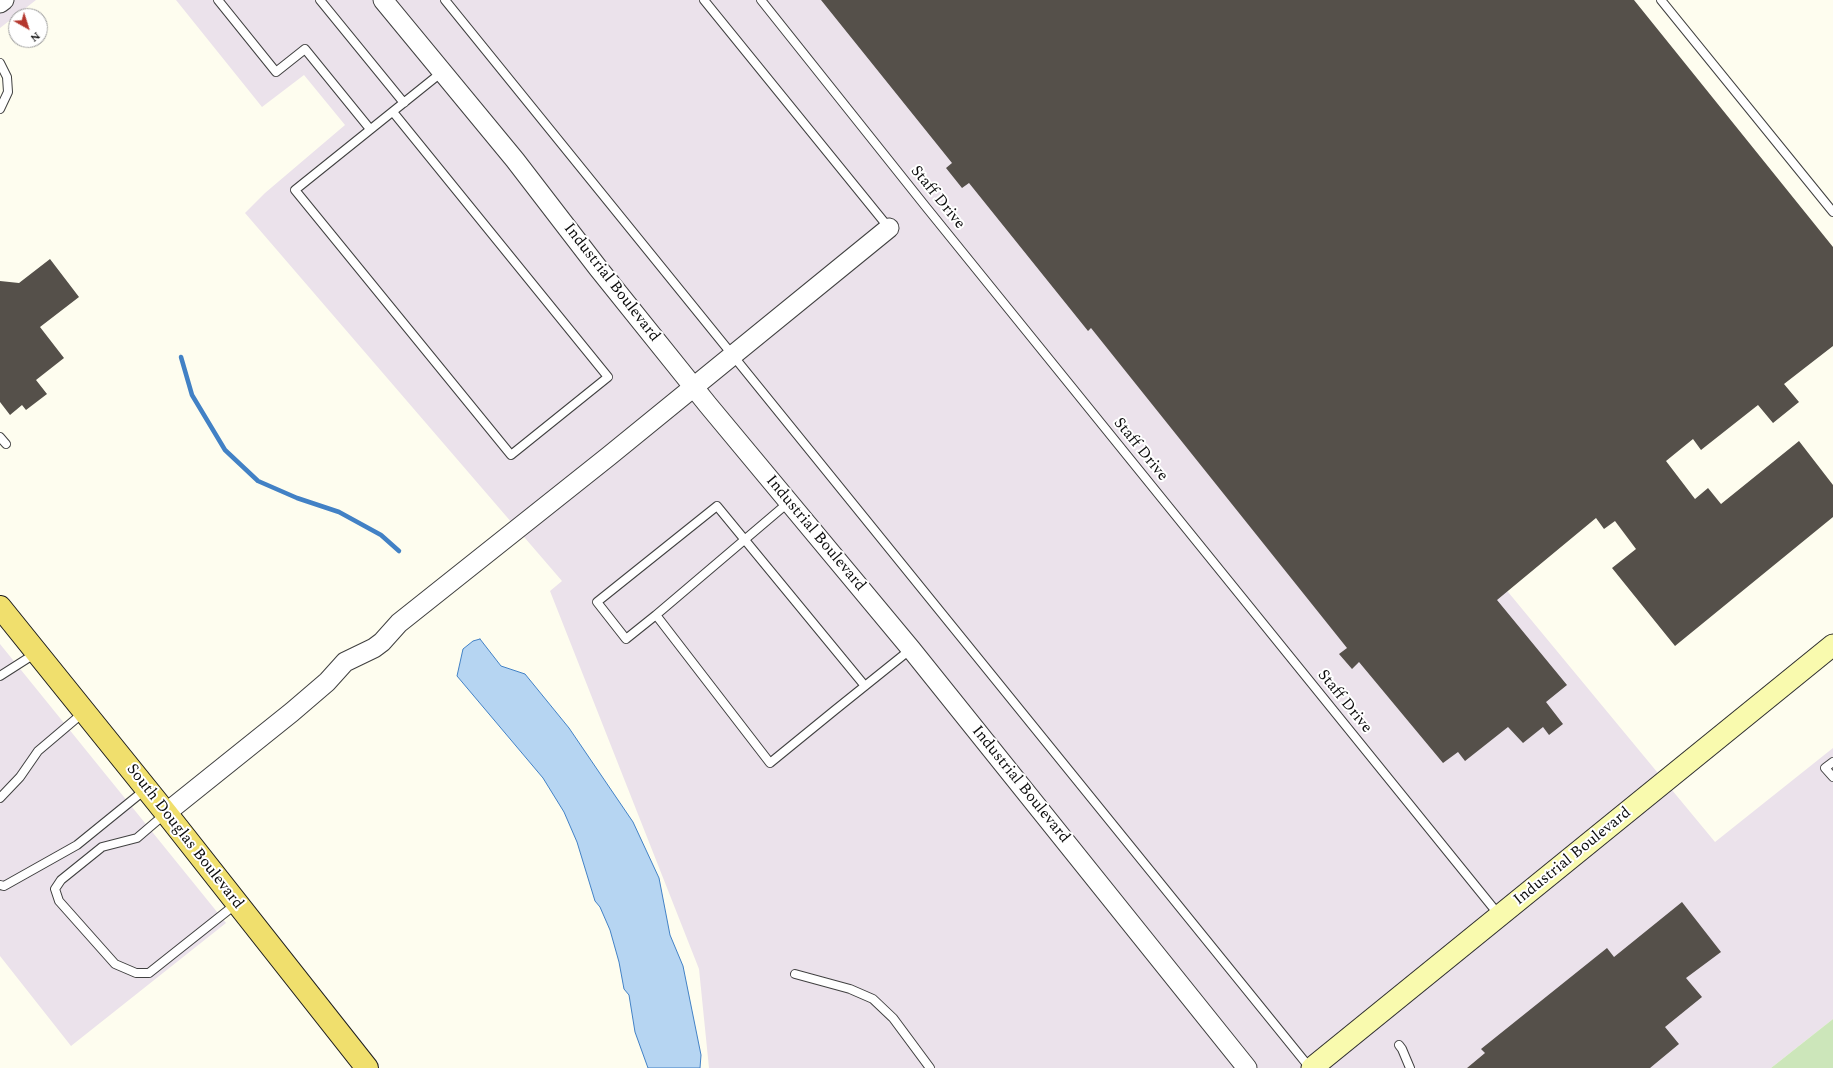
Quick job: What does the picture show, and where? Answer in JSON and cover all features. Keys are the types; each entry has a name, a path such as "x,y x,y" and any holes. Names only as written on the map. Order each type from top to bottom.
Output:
{"main road":[{"name":"South Douglas Boulevard","path":"0,607 166,813 367,1068"},
{"name":"Industrial Boulevard","path":"1311,1068 1833,646"}],"street":[{"path":"0,3 4,0"},
{"name":"Industrial Boulevard","path":"383,0 515,160 598,268 911,649 1247,1068"},
{"path":"166,813 292,712 327,682 345,662 374,648 382,642 399,623 610,456 694,386 737,362 884,222"}],"lane":[{"path":"218,0 276,72 305,49 370,129"},
{"path":"320,0 404,103"},
{"path":"445,0 1311,1068"},
{"path":"704,0 884,222"},
{"name":"Staff Drive","path":"761,0 926,207 1499,916"},
{"path":"1661,0 1833,212"},
{"path":"0,63 7,77 8,92 0,109"},
{"path":"392,112 608,377 511,455 295,190 370,129 442,72"},
{"path":"0,437 6,444"},
{"path":"789,502 744,540 656,615 626,639 597,602 717,506 744,540 865,686"},
{"path":"656,615 770,763 911,649"},
{"path":"0,676 37,653"},
{"path":"0,798 20,777 38,751 84,712"},
{"path":"1833,762 1826,768 1833,778"},
{"path":"0,885 4,886 77,845 146,789"},
{"path":"166,813 137,838 102,847 61,880 55,889 59,901 115,964 136,973 149,972 237,904"},
{"path":"795,974 850,989 873,999 893,1018 930,1068"},
{"path":"1399,1045 1410,1068"}],"shaded area":[{"path":"0,0 36,0 26,8 8,8 8,22 0,28"},
{"path":"176,0 1018,0 1715,842 1833,748 1833,1019 1771,1068 709,1068 699,969 550,591 562,581 245,213 265,193 345,125 304,75 262,107"},
{"path":"0,644 226,923 71,1046 0,956"}],"green space":[{"path":"1833,1019 1833,1068 1771,1068"}],"water":[{"path":"480,639 501,666 525,674 569,728 633,822 659,878 670,935 683,966 701,1055 700,1068 648,1068 635,1032 629,995 624,989 619,962 610,930 600,907 595,901 577,842 564,812 543,778 457,676 463,649 473,641"}],"building":[{"path":"821,0 1634,0 1833,247 1833,346 1784,384 1799,402 1773,423 1758,405 1701,450 1693,439 1666,461 1695,499 1708,488 1721,504 1799,441 1833,485 1833,517 1675,646 1612,568 1636,549 1615,521 1604,529 1596,518 1497,600 1567,685 1546,702 1563,724 1549,735 1543,727 1523,743 1508,727 1465,761 1458,752 1443,763 1359,662 1352,669 1339,654 1347,648 1091,328 1088,331 969,183 962,188 946,168 952,163"},
{"path":"50,259 79,297 40,327 64,358 36,380 47,394 26,410 22,405 10,415 0,402 0,281 19,283"},
{"path":"1682,902 1721,952 1686,978 1702,997 1665,1027 1679,1044 1650,1068 1467,1068 1485,1053 1481,1049 1607,948 1614,957"}],"waterway":[{"path":"181,357 192,395 225,450 258,481 297,498 339,512 381,535 399,551"}]}
